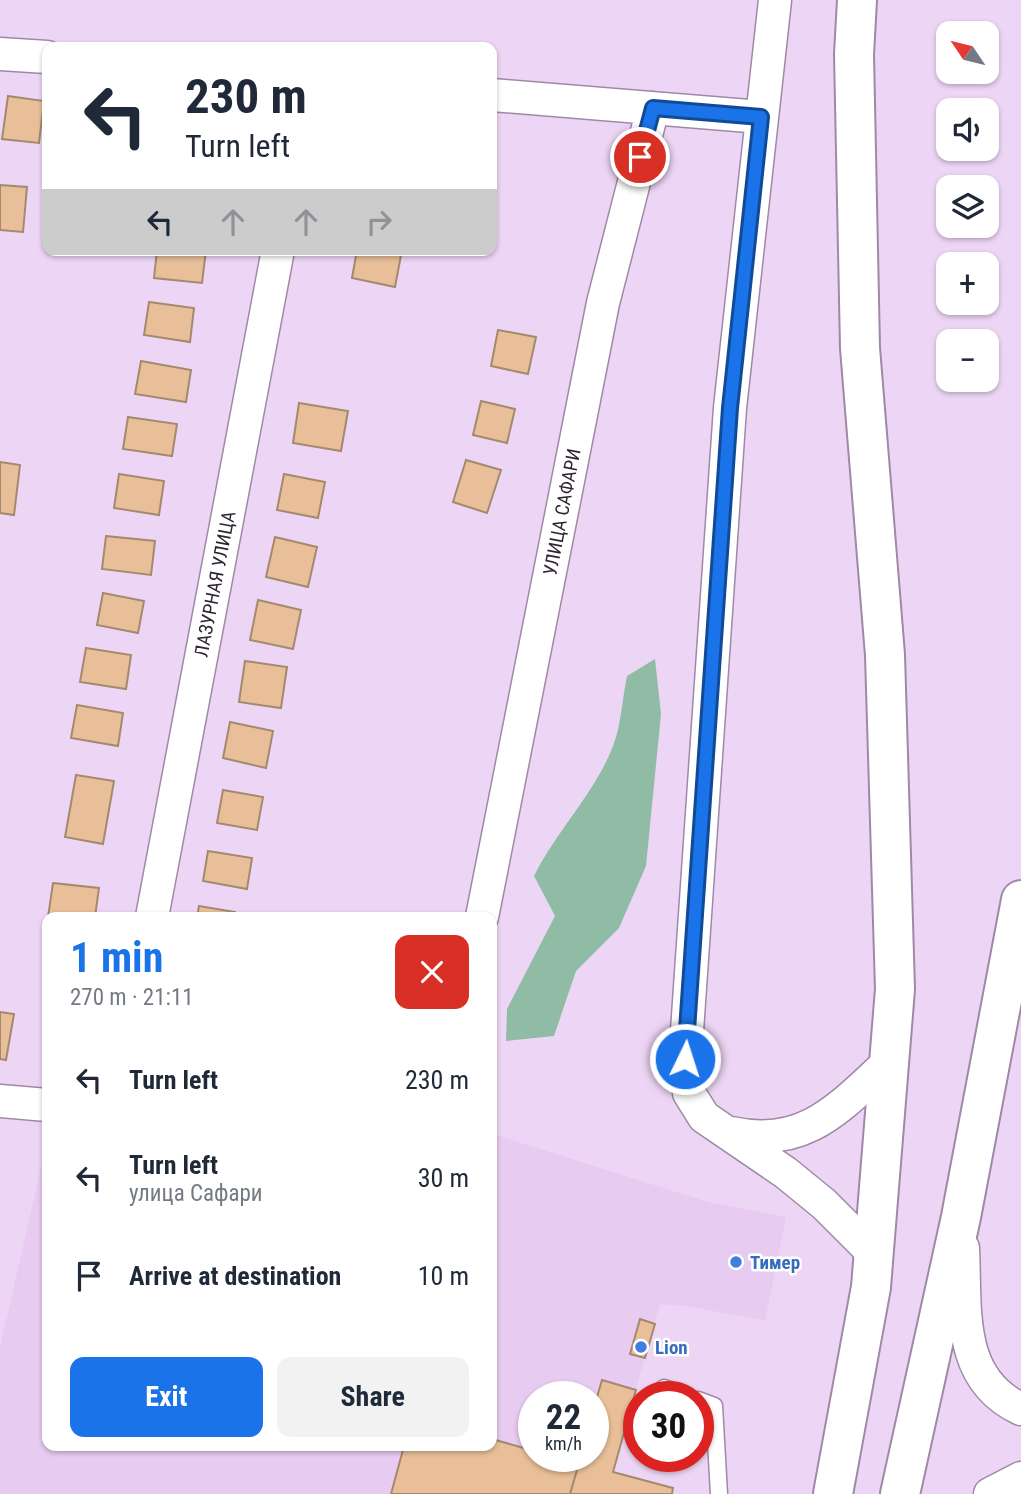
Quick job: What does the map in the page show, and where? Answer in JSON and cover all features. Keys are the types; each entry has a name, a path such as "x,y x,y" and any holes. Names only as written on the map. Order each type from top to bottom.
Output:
{"main road":[{"path":"833,1494 872,1287 895,989 887,711 860,348 854,54 857,0"},
{"path":"900,1494 961,1217 1021,900"}],"street":[{"path":"775,0 730,408 685,1059 689,1093 704,1117 786,1173 824,1204 874,1254"},
{"path":"0,54 42,57"},
{"path":"497,94 761,117"},
{"name":"УЛИЦА САФАРИ","path":"483,912 603,303 653,108"},
{"name":"ЛАЗУРНАЯ УЛИЦА","path":"153,912 277,256"},
{"path":"723,1131 757,1138 794,1134 829,1116 889,1062"},
{"path":"0,1101 42,1105"},
{"path":"961,1217 969,1347 984,1383 1008,1403 1021,1409"},
{"path":"990,1494 1021,1478"}],"lane":[{"path":"714,1406 719,1494"}],"shaded area":[{"path":"497,1135 708,1202 786,1217 765,1321 687,1306 660,1304 638,1381 623,1381 623,1435 613,1471 673,1488 672,1494 0,1494 0,1347 42,1164 42,1451 497,1451"}],"green space":[{"path":"655,659 661,714 646,866 619,928 576,971 554,1036 506,1041 507,1009 555,916 534,876 594,783 611,751 619,724 627,676"}],"building":[{"path":"8,96 42,101 39,143 2,139"},
{"path":"0,185 27,187 23,232 0,230"},
{"path":"156,256 205,256 202,283 154,278"},
{"path":"356,256 401,256 395,287 352,278"},
{"path":"149,302 194,308 190,342 144,335"},
{"path":"498,330 536,337 528,374 491,366"},
{"path":"141,361 191,370 186,402 135,394"},
{"path":"481,401 515,409 507,443 473,435"},
{"path":"299,403 348,411 341,451 293,443"},
{"path":"128,417 177,424 172,456 123,449"},
{"path":"466,460 501,470 487,513 453,502"},
{"path":"0,462 20,465 14,515 0,513"},
{"path":"119,474 164,481 159,515 114,508"},
{"path":"284,474 325,482 318,518 277,510"},
{"path":"106,536 155,541 151,575 102,569"},
{"path":"275,537 317,547 308,587 266,577"},
{"path":"103,593 144,601 138,633 97,625"},
{"path":"258,600 301,610 293,649 250,640"},
{"path":"86,648 131,655 126,689 80,682"},
{"path":"245,661 287,667 281,708 239,702"},
{"path":"77,705 123,713 118,746 71,738"},
{"path":"230,722 273,731 266,768 223,758"},
{"path":"76,775 114,781 103,844 65,837"},
{"path":"223,790 263,797 257,830 217,823"},
{"path":"208,851 252,858 247,889 203,881"},
{"path":"53,883 99,888 96,912 49,912"},
{"path":"199,906 235,912 198,912"},
{"path":"0,1012 14,1014 6,1060 0,1059"},
{"path":"640,1319 655,1324 645,1358 630,1354"},
{"path":"609,1382 623,1386 623,1436 613,1472 673,1488 672,1494 570,1494 576,1472 609,1472"},
{"path":"497,1440 518,1446 518,1472 576,1472 570,1494 391,1494 403,1451 497,1451"}],"place":[{"name":"Тимер","path":"736,1262"},
{"name":"Lion","path":"641,1347"}],"route":[{"path":"640,157 653,108 761,117 730,408 685,1059"}]}
